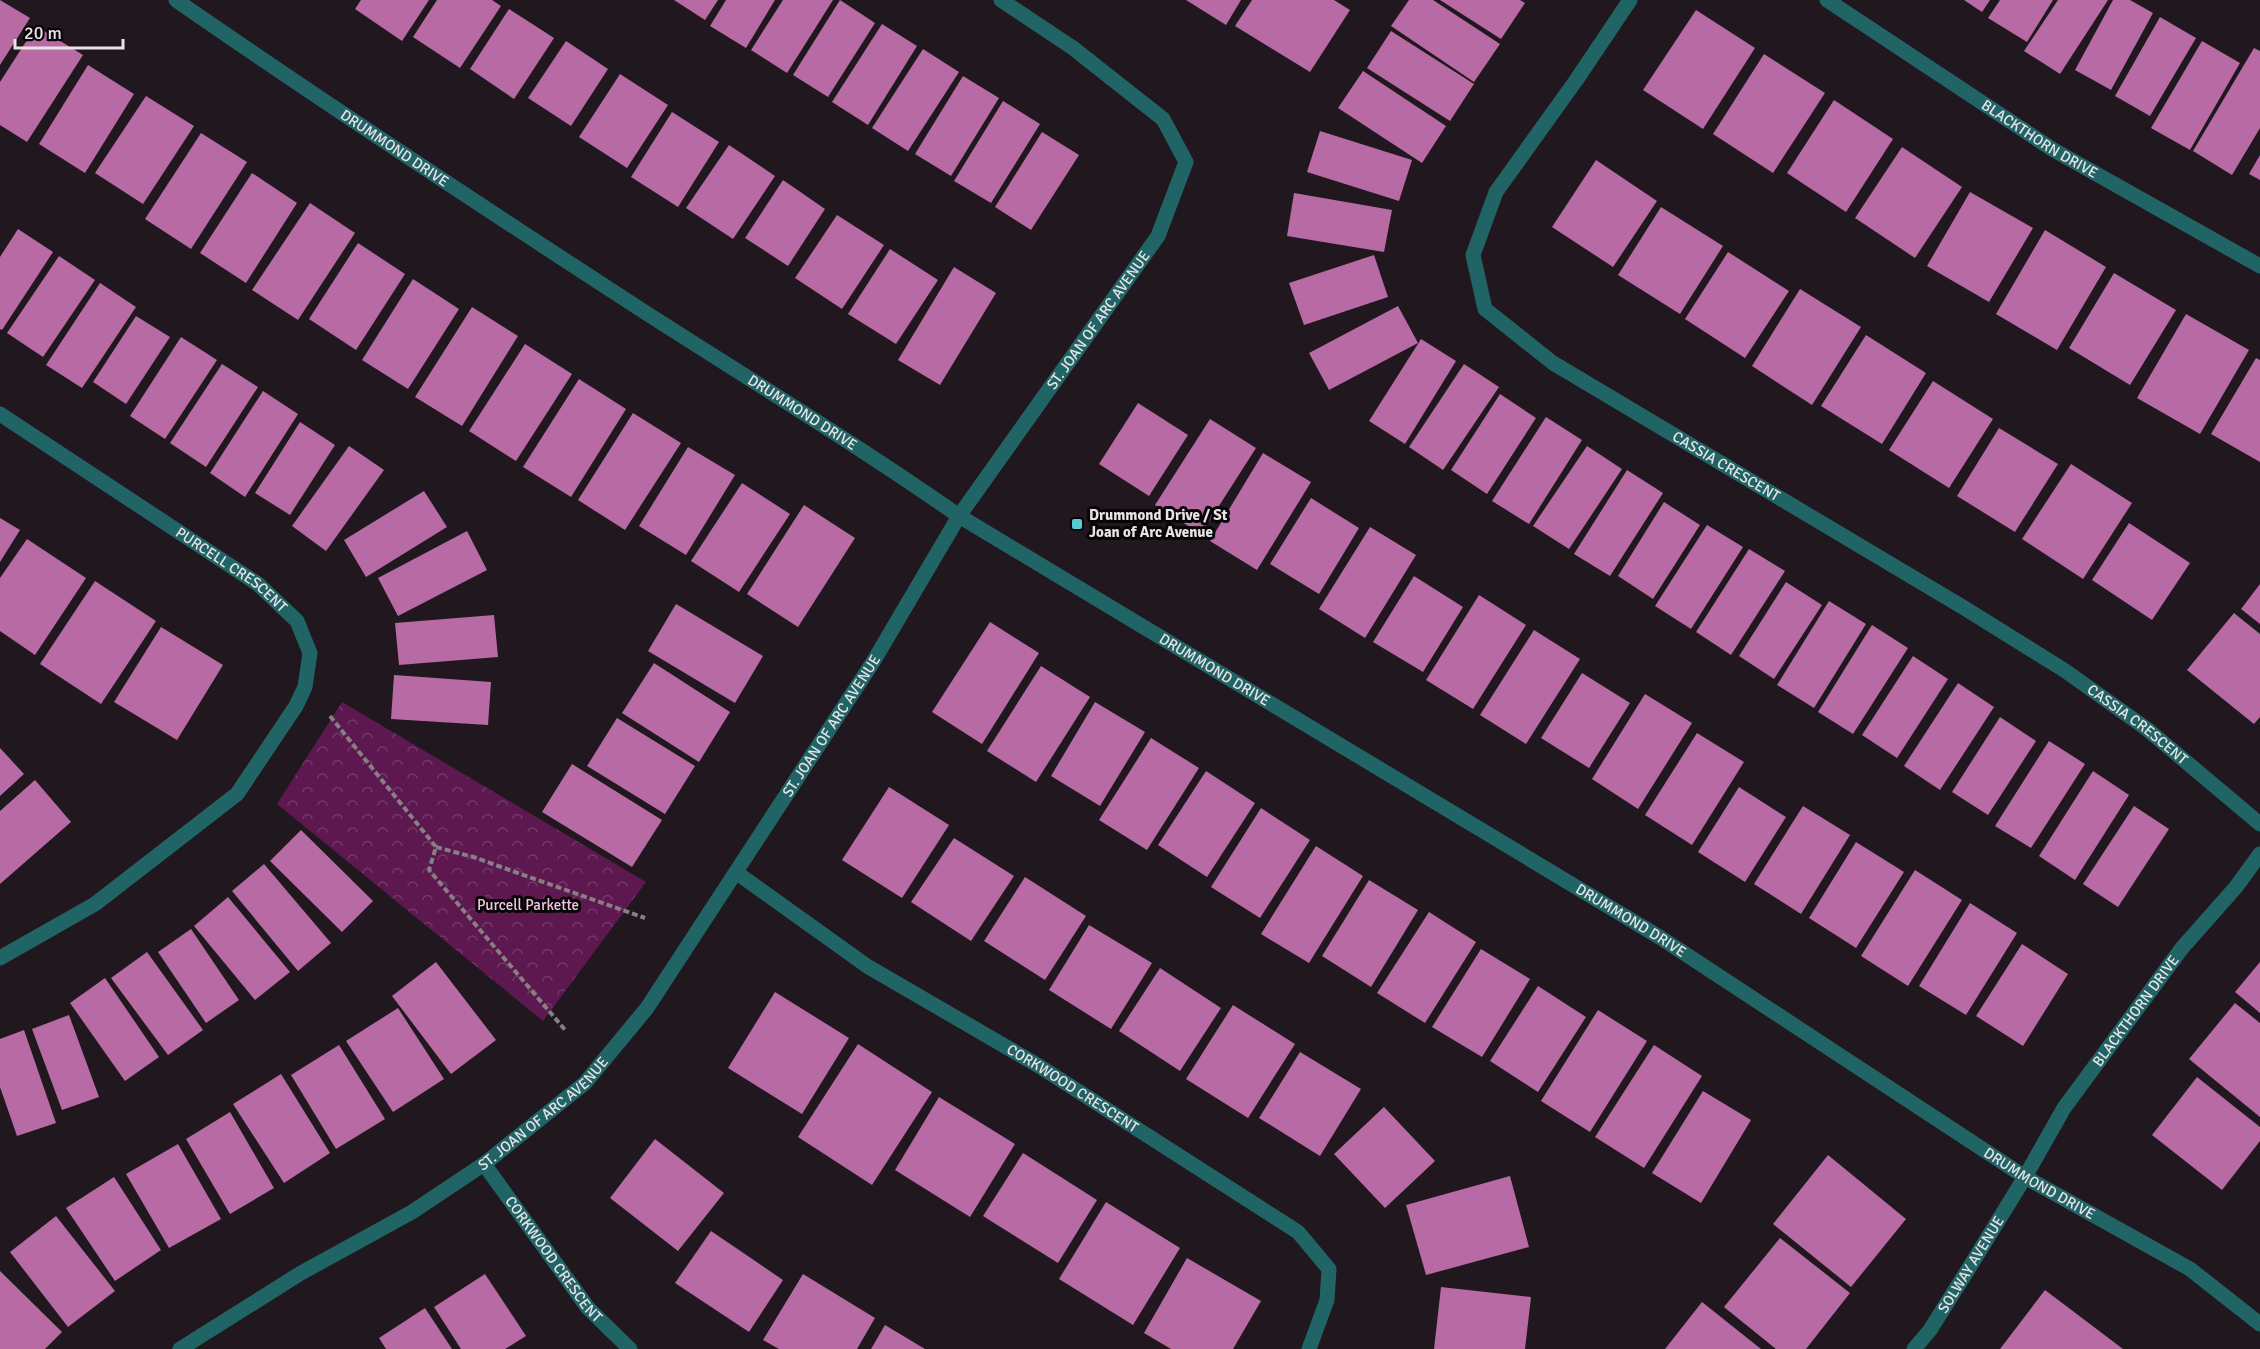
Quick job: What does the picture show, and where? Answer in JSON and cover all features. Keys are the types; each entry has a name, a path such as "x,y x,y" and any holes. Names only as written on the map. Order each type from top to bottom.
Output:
{"street":[{"name":"DRUMMOND DRIVE","path":"176,0 341,113 643,311 872,456 959,516 1661,938 2025,1177 2190,1269 2260,1324"},
{"name":"ST. JOAN OF ARC AVENUE","path":"180,1349 301,1273 412,1212 484,1164 585,1083 647,1008 873,662 959,516 1158,236 1186,162 1163,119 1073,48 1001,0"},
{"name":"CASSIA CRESCENT","path":"1630,0 1497,192 1473,255 1485,309 1553,363 1966,609 2064,670 2147,729 2260,824"},
{"name":"BLACKTHORN DRIVE","path":"1827,0 2052,149 2260,266"},
{"name":"PURCELL CRESCENT","path":"0,414 258,584 297,621 310,653 305,687 296,706 237,794 94,904 0,958"},
{"name":"BLACKTHORN DRIVE","path":"2025,1177 2064,1108 2119,1031 2182,948 2236,887 2260,854"},
{"name":"CORKWOOD CRESCENT","path":"737,873 867,966 1039,1066 1298,1232 1329,1269 1327,1300 1309,1349"},
{"name":"CORKWOOD CRESCENT","path":"484,1164 588,1308 630,1349"},
{"name":"SOLWAY AVENUE","path":"1914,1349 1930,1330 2025,1177"}],"path":[{"path":"330,716 436,847 473,857 645,918"},
{"path":"436,847 429,870 566,1031"}],"green space":[{"name":"Purcell Parkette","path":"342,702 646,882 543,1021 277,804"}],"building":[{"path":"0,0 30,18 0,65"},
{"path":"361,0 429,0 402,41 355,9"},
{"path":"437,0 492,0 501,6 460,68 413,37"},
{"path":"674,0 718,0 705,20"},
{"path":"726,0 775,0 746,48 710,26"},
{"path":"783,0 833,0 787,73 751,50"},
{"path":"840,0 875,23 828,97 793,75"},
{"path":"1186,0 1241,0 1226,25"},
{"path":"1252,0 1334,0 1350,10 1310,72 1235,26"},
{"path":"1409,0 1433,0 1500,44 1474,82 1391,26"},
{"path":"1440,0 1520,0 1525,3 1501,39"},
{"path":"1964,0 1990,0 1982,12"},
{"path":"2000,0 2053,0 2027,42 1988,18"},
{"path":"2058,0 2108,0 2060,74 2024,51"},
{"path":"2113,0 2130,0 2153,13 2111,90 2075,70"},
{"path":"509,9 554,38 514,99 470,69"},
{"path":"1696,10 1755,48 1703,129 1643,90"},
{"path":"2160,17 2196,38 2150,116 2115,96"},
{"path":"882,24 917,46 868,125 832,102"},
{"path":"36,26 83,55 27,142 0,125 0,82"},
{"path":"1391,31 1474,84 1450,121 1367,68"},
{"path":"566,41 608,69 571,126 528,98"},
{"path":"2202,41 2240,63 2190,150 2151,128"},
{"path":"2254,48 2260,51 2260,128 2232,175 2193,151"},
{"path":"923,49 959,72 908,151 872,128"},
{"path":"1764,54 1825,93 1773,173 1713,134"},
{"path":"88,65 134,94 85,173 39,144"},
{"path":"1363,71 1446,126 1422,163 1338,108"},
{"path":"620,74 668,105 627,168 579,137"},
{"path":"963,76 999,98 951,176 915,154"},
{"path":"146,96 194,126 143,204 95,173"},
{"path":"1834,100 1893,139 1846,212 1787,173"},
{"path":"1003,101 1040,124 991,203 954,181"},
{"path":"672,112 719,142 678,207 631,177"},
{"path":"1320,131 1412,160 1399,201 1307,172"},
{"path":"1042,132 1079,155 1031,230 995,207"},
{"path":"201,133 247,162 191,249 145,219"},
{"path":"729,145 775,176 733,239 686,208"},
{"path":"1902,147 1962,187 1915,258 1855,218"},
{"path":"2260,155 2260,180 2249,174"},
{"path":"1596,160 1657,201 1613,267 1552,227"},
{"path":"252,173 297,203 246,283 200,253"},
{"path":"783,180 825,209 788,266 745,238"},
{"path":"1970,192 2033,228 1989,302 1927,266"},
{"path":"1294,193 1392,210 1384,252 1287,236"},
{"path":"310,203 355,233 298,320 252,290"},
{"path":"1661,207 1723,246 1680,314 1618,275"},
{"path":"837,215 884,245 842,309 795,278"},
{"path":"18,229 53,252 2,330 0,329 0,257"},
{"path":"2045,230 2106,267 2057,350 1996,314"},
{"path":"358,243 405,274 356,350 309,319"},
{"path":"890,249 938,280 896,344 848,314"},
{"path":"1728,252 1789,291 1745,358 1685,319"},
{"path":"1374,255 1388,297 1304,325 1289,283"},
{"path":"59,256 95,280 43,357 7,333"},
{"path":"954,267 996,293 940,385 898,360"},
{"path":"2114,273 2176,310 2130,385 2069,348"},
{"path":"413,279 459,309 408,389 362,360"},
{"path":"100,283 136,307 82,388 46,365"},
{"path":"1800,289 1861,327 1812,405 1752,366"},
{"path":"1398,306 1418,343 1329,390 1309,353"},
{"path":"472,307 518,336 462,426 415,397"},
{"path":"2186,314 2249,350 2200,434 2137,398"},
{"path":"136,316 170,337 126,404 93,382"},
{"path":"1866,335 1926,373 1882,444 1821,406"},
{"path":"181,337 217,360 165,439 130,416"},
{"path":"1421,339 1456,361 1405,444 1369,421"},
{"path":"525,344 572,374 516,461 469,431"},
{"path":"2256,358 2260,360 2260,462 2211,434"},
{"path":"222,364 258,387 206,467 170,443"},
{"path":"1464,364 1499,387 1443,470 1409,447"},
{"path":"579,379 626,409 571,497 523,467"},
{"path":"1933,381 1993,419 1949,488 1889,450"},
{"path":"263,391 298,414 245,497 210,473"},
{"path":"1500,394 1536,418 1487,494 1451,470"},
{"path":"1138,403 1188,435 1149,496 1099,464"},
{"path":"633,413 681,443 625,530 578,500"},
{"path":"1546,417 1582,440 1529,524 1492,501"},
{"path":"1210,419 1256,448 1201,534 1155,505"},
{"path":"300,422 335,445 290,515 255,493"},
{"path":"1999,428 2058,464 2015,532 1957,496"},
{"path":"349,446 384,470 326,551 292,526"},
{"path":"1587,446 1622,469 1569,549 1533,526"},
{"path":"688,447 735,475 686,555 639,526"},
{"path":"1263,453 1311,482 1257,570 1210,541"},
{"path":"2071,464 2132,503 2083,579 2022,539"},
{"path":"1627,470 1663,493 1610,576 1574,554"},
{"path":"742,483 790,514 739,592 691,561"},
{"path":"424,491 447,527 366,577 344,540"},
{"path":"1311,498 1359,528 1319,594 1270,564"},
{"path":"1664,502 1700,525 1653,599 1618,576"},
{"path":"804,505 855,538 798,627 747,594"},
{"path":"0,518 20,530 0,562"},
{"path":"2129,523 2190,563 2152,620 2092,580"},
{"path":"1707,525 1743,547 1691,629 1655,606"},
{"path":"1370,527 1416,555 1365,638 1319,609"},
{"path":"467,531 487,570 398,616 378,578"},
{"path":"27,539 86,578 35,655 0,631 0,578"},
{"path":"1749,549 1785,571 1731,655 1696,632"},
{"path":"1414,576 1463,607 1423,672 1373,642"},
{"path":"95,581 156,621 101,704 40,664"},
{"path":"1786,582 1822,605 1774,679 1739,656"},
{"path":"2260,584 2260,624 2241,609"},
{"path":"1479,595 1526,625 1473,709 1426,680"},
{"path":"1829,601 1866,624 1814,708 1777,685"},
{"path":"676,604 763,656 735,703 648,651"},
{"path":"2234,613 2260,634 2260,717 2254,724 2187,670"},
{"path":"494,615 498,657 399,665 395,623"},
{"path":"990,622 1039,653 982,744 932,712"},
{"path":"1872,625 1908,648 1853,734 1818,712"},
{"path":"161,627 223,665 177,740 114,702"},
{"path":"1534,630 1580,659 1526,744 1480,715"},
{"path":"1913,656 1948,679 1897,758 1862,735"},
{"path":"654,663 730,712 699,762 622,713"},
{"path":"1041,666 1090,697 1036,782 987,751"},
{"path":"1582,673 1630,703 1589,768 1541,738"},
{"path":"394,675 491,682 488,725 391,719"},
{"path":"1958,683 1994,707 1940,790 1904,766"},
{"path":"1645,694 1692,723 1638,809 1592,779"},
{"path":"1095,702 1145,732 1100,806 1051,776"},
{"path":"2000,717 2036,741 1988,815 1952,792"},
{"path":"617,718 695,766 665,814 587,766"},
{"path":"1697,733 1744,762 1692,845 1645,815"},
{"path":"1151,738 1199,768 1147,850 1099,820"},
{"path":"2049,741 2085,764 2031,848 1995,826"},
{"path":"0,748 24,774 0,796"},
{"path":"572,764 662,820 632,867 542,812"},
{"path":"1206,771 1255,803 1207,877 1158,845"},
{"path":"2093,771 2129,795 2075,880 2039,856"},
{"path":"35,780 71,822 0,884 0,811"},
{"path":"889,787 949,825 902,898 842,860"},
{"path":"1739,787 1786,817 1745,882 1698,852"},
{"path":"1803,806 1850,835 1801,914 1754,884"},
{"path":"2134,806 2169,829 2118,907 2083,884"},
{"path":"1261,808 1310,840 1260,918 1211,887"},
{"path":"301,830 373,901 342,932 270,861"},
{"path":"954,838 1014,876 971,941 911,902"},
{"path":"1856,842 1904,872 1856,948 1809,918"},
{"path":"1316,846 1363,876 1309,963 1261,934"},
{"path":"264,864 331,943 298,971 232,891"},
{"path":"1915,870 1962,900 1908,986 1861,956"},
{"path":"1025,877 1086,916 1045,980 984,941"},
{"path":"1369,880 1418,910 1371,987 1322,956"},
{"path":"228,897 290,972 255,1000 194,926"},
{"path":"1970,903 2017,933 1966,1015 1919,986"},
{"path":"1429,912 1476,942 1425,1023 1377,993"},
{"path":"1089,925 1152,963 1111,1029 1049,990"},
{"path":"191,929 239,1000 206,1023 158,952"},
{"path":"2022,944 2068,974 2023,1046 1976,1016"},
{"path":"1481,949 1530,979 1482,1057 1432,1027"},
{"path":"147,952 203,1030 168,1055 111,978"},
{"path":"436,962 496,1040 451,1074 392,996"},
{"path":"2260,962 2260,1013 2235,992"},
{"path":"1160,968 1221,1008 1180,1071 1119,1031"},
{"path":"105,978 159,1057 125,1081 70,1003"},
{"path":"1538,986 1586,1017 1538,1092 1490,1061"},
{"path":"775,992 849,1038 802,1114 728,1068"},
{"path":"2235,1003 2260,1023 2260,1117 2189,1059"},
{"path":"1233,1005 1295,1044 1248,1118 1186,1079"},
{"path":"398,1008 444,1079 393,1112 346,1041"},
{"path":"1598,1010 1647,1041 1590,1132 1541,1101"},
{"path":"69,1015 99,1097 62,1110 32,1029"},
{"path":"24,1030 56,1123 17,1136 0,1087 0,1039"},
{"path":"858,1044 932,1092 872,1185 798,1137"},
{"path":"339,1045 385,1119 336,1149 291,1075"},
{"path":"1654,1045 1702,1076 1644,1168 1595,1137"},
{"path":"1300,1052 1361,1089 1320,1156 1259,1118"},
{"path":"281,1074 330,1153 284,1183 233,1104"},
{"path":"2197,1077 2260,1127 2260,1141 2222,1190 2152,1135"},
{"path":"1703,1091 1751,1120 1701,1203 1652,1173"},
{"path":"939,1097 1015,1144 970,1217 895,1170"},
{"path":"1384,1107 1435,1161 1385,1208 1334,1154"},
{"path":"230,1112 274,1188 230,1214 186,1139"},
{"path":"655,1139 724,1193 678,1251 610,1198"},
{"path":"178,1144 221,1219 169,1248 126,1174"},
{"path":"1023,1153 1097,1200 1058,1263 983,1216"},
{"path":"1828,1155 1906,1219 1851,1287 1773,1224"},
{"path":"1510,1176 1529,1247 1426,1275 1406,1205"},
{"path":"114,1177 161,1250 115,1281 66,1208"},
{"path":"1106,1202 1180,1248 1133,1325 1059,1279"},
{"path":"56,1216 115,1291 68,1327 10,1252"},
{"path":"711,1231 783,1280 749,1332 675,1283"},
{"path":"1780,1238 1850,1293 1806,1349 1776,1349 1724,1307"},
{"path":"1187,1258 1261,1301 1233,1349 1171,1349 1144,1333"},
{"path":"0,1271 62,1332 45,1349 0,1349"},
{"path":"485,1274 526,1336 505,1349 461,1349 434,1307"},
{"path":"803,1274 875,1318 857,1349 779,1349 763,1340"},
{"path":"1441,1287 1531,1297 1525,1349 1434,1349"},
{"path":"2045,1290 2123,1349 2000,1349"},
{"path":"1702,1302 1761,1349 1665,1349"},
{"path":"425,1308 452,1349 386,1349 379,1338"},
{"path":"885,1325 925,1349 871,1349"}],"place":[{"name":"Drummond Drive / St Joan of Arc Avenue","path":"1077,524"}]}
